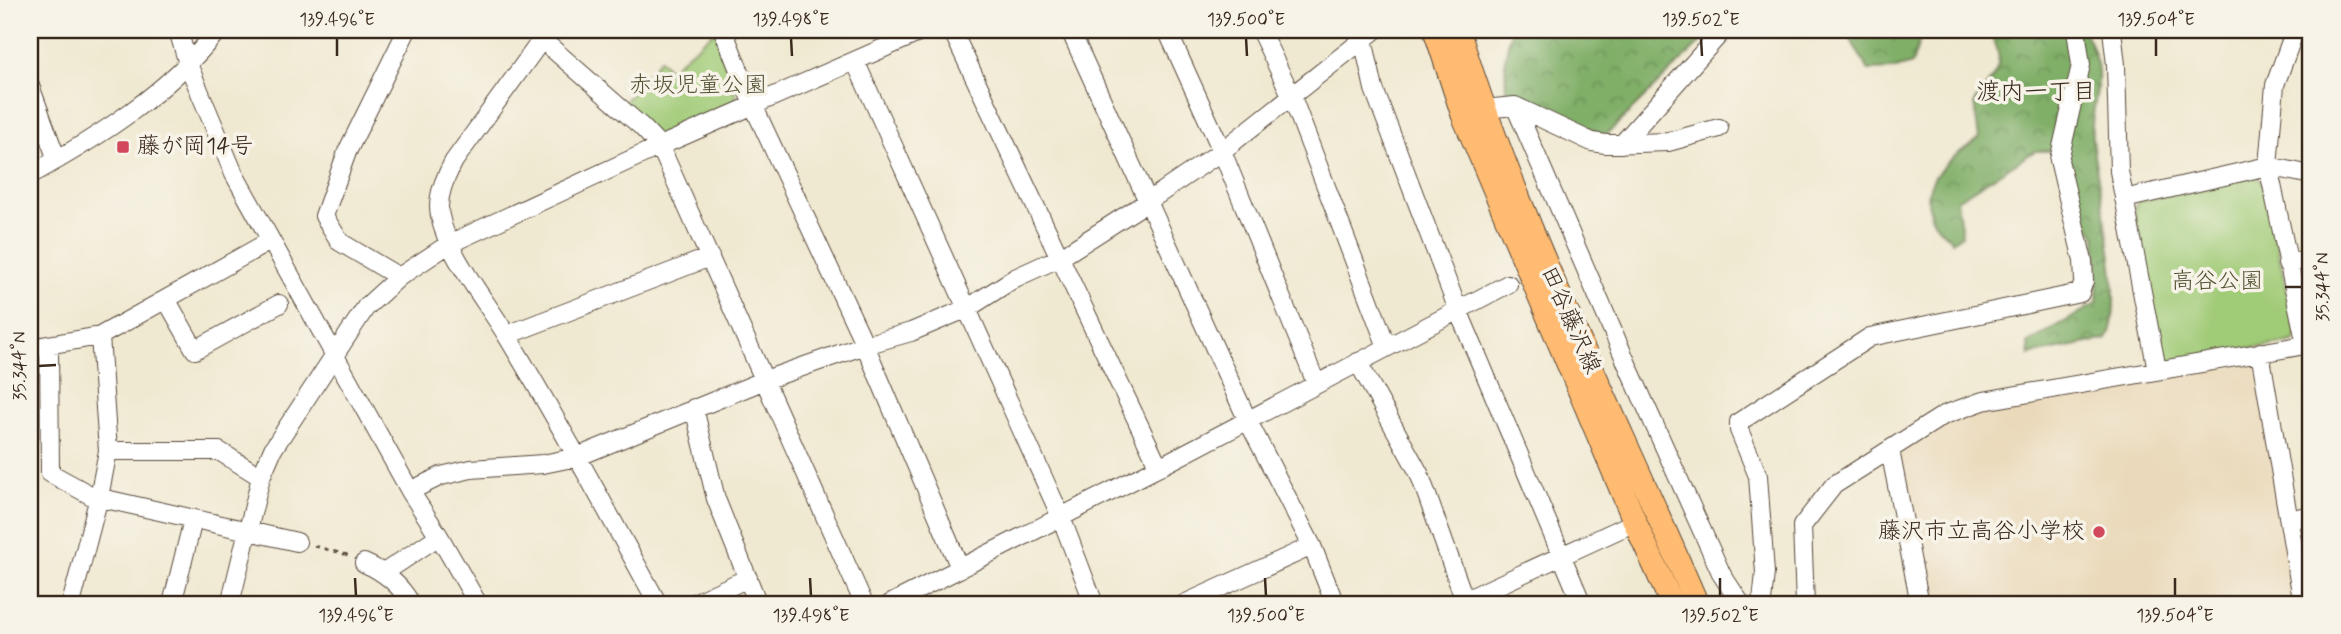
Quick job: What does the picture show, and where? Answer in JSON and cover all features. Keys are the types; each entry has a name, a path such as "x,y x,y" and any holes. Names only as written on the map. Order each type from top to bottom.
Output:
{"main road":[{"name":"田谷藤沢線","path":"1435,30 1462,115 1672,604"},
{"name":"田谷藤沢線","path":"1458,30 1483,109 1550,276 1697,604"}],"street":[{"path":"178,30 188,64 234,174 410,491 478,604"},
{"path":"30,175 129,113 188,64 218,30"},
{"path":"399,277 340,242 324,216 347,152 407,30"},
{"path":"723,30 753,105 865,345 960,568"},
{"path":"230,604 261,477 273,449 366,307 399,277 449,244 660,146 925,30"},
{"path":"952,30 1159,467"},
{"path":"1069,30 1247,419 1312,546 1335,604"},
{"path":"1167,30 1222,151 1316,383"},
{"path":"1260,30 1292,97 1387,347"},
{"path":"1622,144 1723,30"},
{"path":"1758,604 1762,601 1765,573 1758,476 1739,430 1739,422 1870,337 2080,293 2084,281 2083,261 2059,160 2081,65 2076,30"},
{"path":"2112,30 2116,65 2119,171 2157,370"},
{"path":"1805,604 1802,526 1834,485 1944,415 1983,401 2308,345 2287,264 2267,166 2275,85 2295,30"},
{"path":"658,604 507,335 449,244 439,214 445,177 454,161 541,33 660,146 864,604"},
{"path":"410,491 441,476 471,469 543,464 577,457 765,380 911,332 968,308 1015,278 1061,257 1222,151 1369,34"},
{"path":"1369,34 1374,89 1458,310 1582,604"},
{"path":"855,61 1061,517 1094,604"},
{"path":"30,86 57,160"},
{"path":"1483,109 1515,106 1592,142 1668,142 1719,128"},
{"path":"1515,106 1630,373 1722,575 1741,604"},
{"path":"2124,199 2267,166 2311,175"},
{"path":"30,348 100,336 270,242"},
{"path":"507,335 710,257"},
{"path":"2287,264 2311,259"},
{"path":"890,604 1508,284"},
{"path":"166,299 195,350 279,304"},
{"path":"71,604 99,498 108,451 100,336"},
{"path":"49,345 50,473 99,498 297,542"},
{"path":"2260,352 2303,604"},
{"path":"1358,362 1419,473 1463,603 1635,522"},
{"path":"694,408 716,499 758,604"},
{"path":"1890,450 1920,604"},
{"path":"108,451 219,451 261,477"},
{"path":"2289,520 2311,515"},
{"path":"172,604 193,520"},
{"path":"385,572 439,536"},
{"path":"1184,604 1312,546"},
{"path":"364,563 385,572 411,604"},
{"path":"692,604 748,578"}],"path":[{"path":"297,542 338,551 364,563"}],"shaded area":[{"name":"藤沢市立高谷小学校","path":"2256,363 2300,604 1925,604 1897,460 1900,452 1946,423 1986,408"}],"green space":[{"name":"赤坂児童公園","path":"716,30 738,103 654,139 620,107 660,59 669,70"},
{"path":"1511,30 1713,30 1605,136 1506,91 1505,59"},
{"path":"1851,30 1954,30 1920,39 1912,64 1896,69 1868,70 1850,38"},
{"path":"1988,30 2083,30 2091,46 2098,73 2092,139 2113,271 2113,321 2107,339 2029,355 2028,343 2097,303 2096,237 2080,209 2065,151 2035,151 1957,200 1962,235 1952,241 1933,220 1928,206 1932,181 1948,162 1979,138 1974,103 1993,76 1999,60 1995,42"},
{"name":"高谷公園","path":"2255,177 2262,181 2297,334 2294,342 2169,361 2163,356 2134,209 2138,201"}],"place":[{"name":"藤が岡14号","path":"123,147"},
{"name":"藤沢市立高谷小学校","path":"2099,532"}],"district":[{"name":"渡内一丁目","path":"2036,92"}]}
